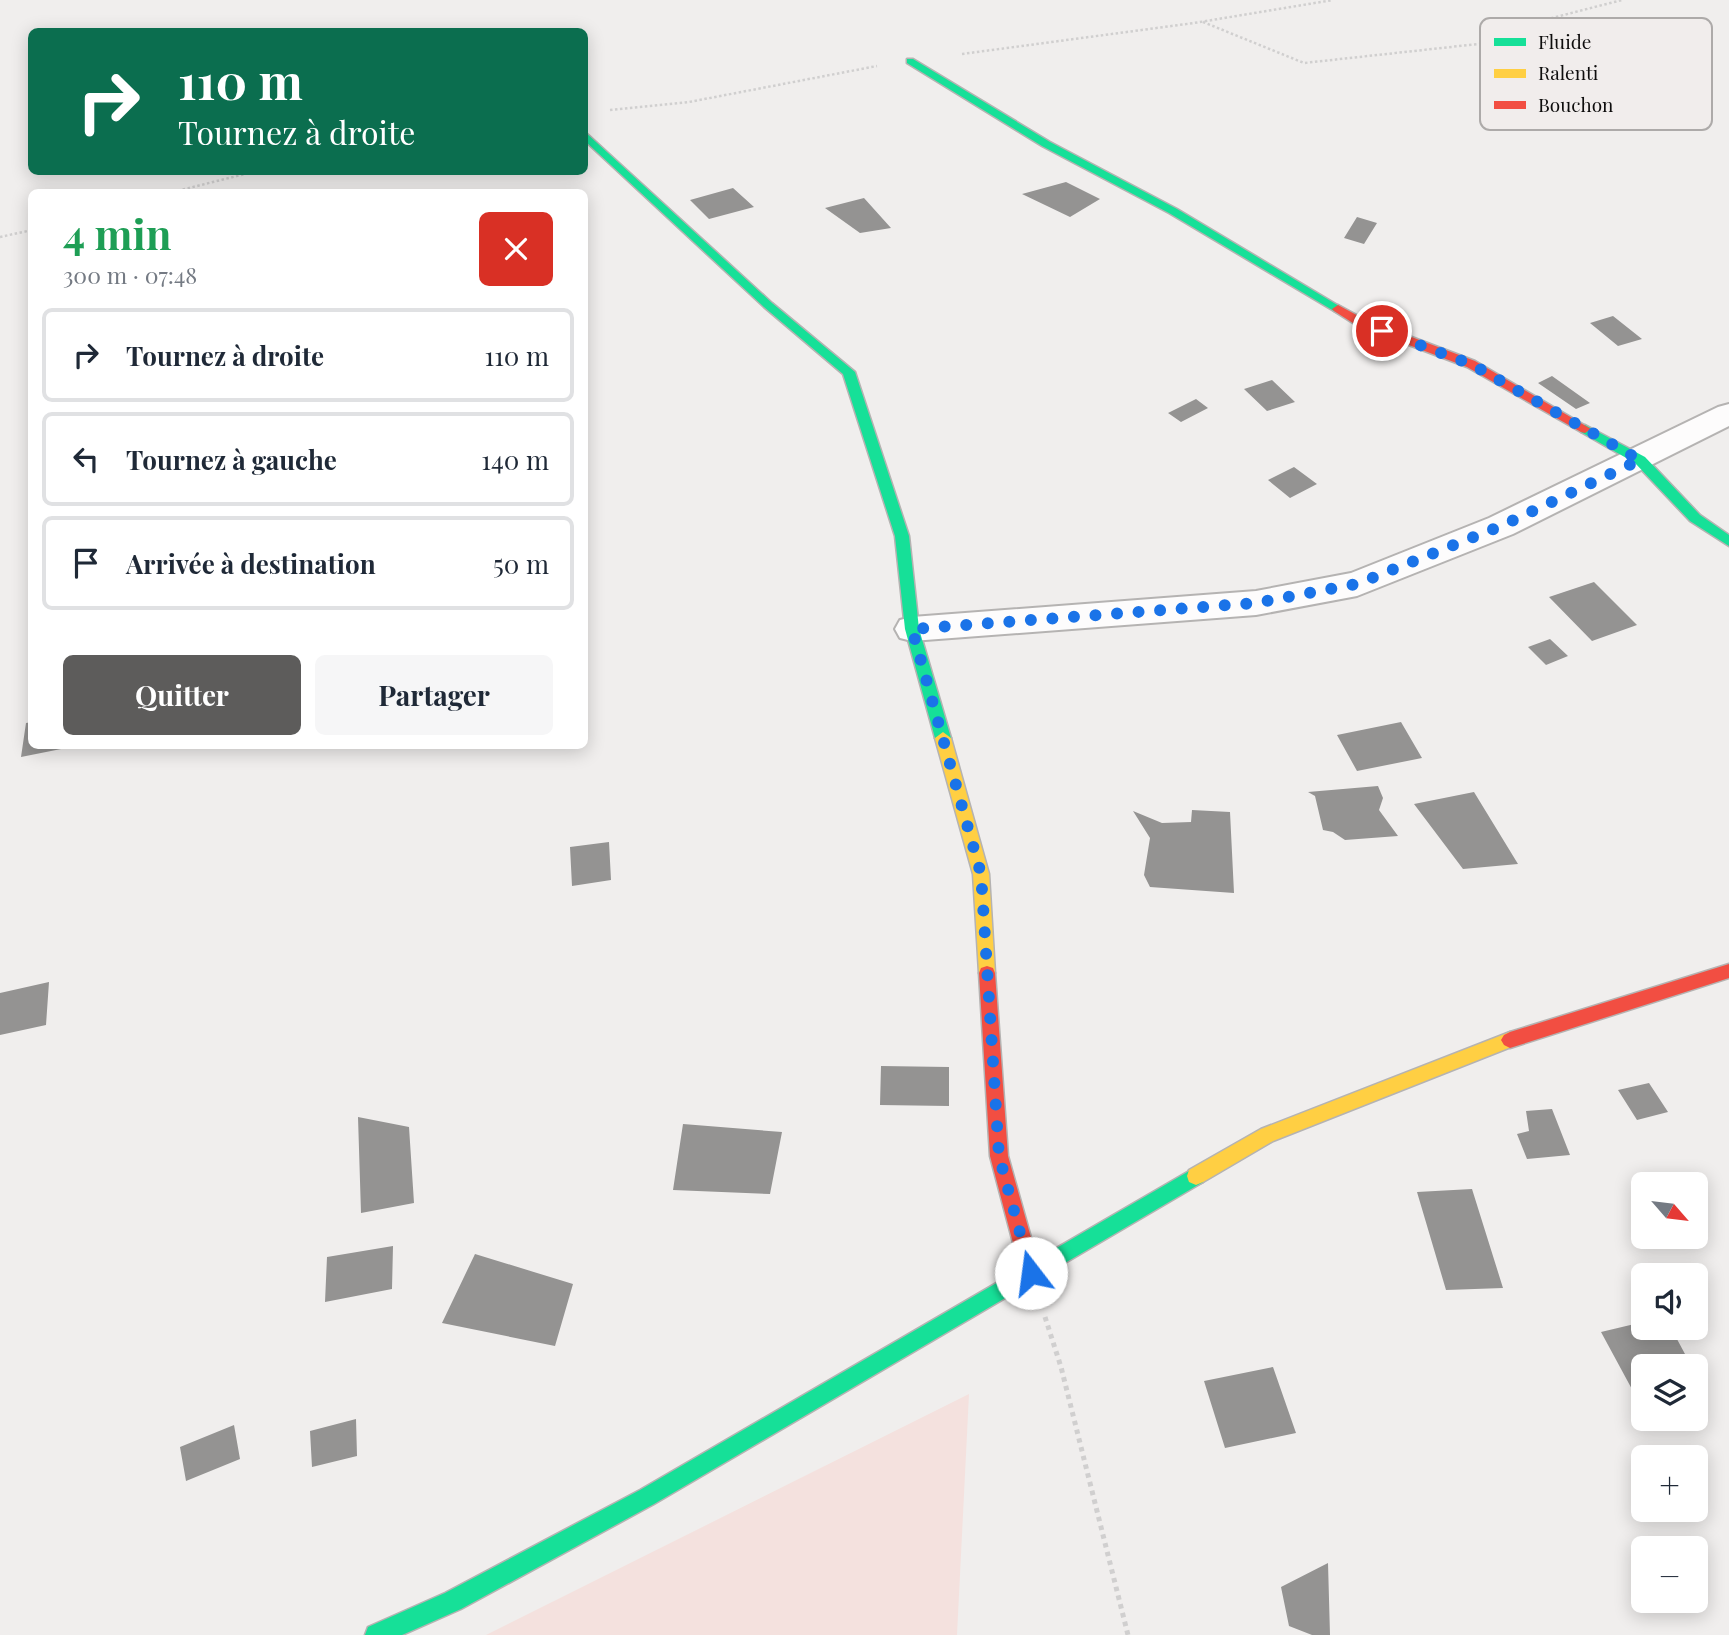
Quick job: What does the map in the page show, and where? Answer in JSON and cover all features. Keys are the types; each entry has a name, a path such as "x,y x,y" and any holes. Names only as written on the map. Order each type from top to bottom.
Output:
{"street":[{"path":"911,61 1046,144 1173,211 1360,322 1471,364 1640,460 1695,518 1729,541"},
{"path":"588,138 768,305 849,372 902,536 912,629 981,874 999,1156 1031,1273"},
{"path":"912,629 1256,603 1357,584 1501,526 1729,414"},
{"path":"376,1635 453,1601 647,1497 1267,1135 1502,1043 1729,971"}],"path":[{"path":"1552,18 1622,0"},
{"path":"1200,21 1304,63 1480,44"},
{"path":"185,189 241,175"},
{"path":"0,237 28,231"},
{"path":"1031,1273 1061,1367 1128,1635"}],"shaded area":[{"path":"969,1394 957,1635 486,1635"}],"building":[{"path":"1066,182 1100,199 1070,217 1022,194"},
{"path":"733,188 754,207 709,219 690,200"},
{"path":"864,198 891,228 860,233 825,208"},
{"path":"1357,217 1377,223 1364,244 1344,238"},
{"path":"1613,316 1642,339 1618,346 1590,323"},
{"path":"1552,376 1590,403 1576,409 1538,383"},
{"path":"1272,380 1295,402 1267,411 1244,389"},
{"path":"1196,399 1208,408 1181,422 1168,413"},
{"path":"1294,467 1317,484 1290,498 1268,480"},
{"path":"1594,582 1637,625 1592,641 1549,597"},
{"path":"1550,639 1568,656 1546,665 1528,647"},
{"path":"1401,722 1422,758 1357,771 1337,735"},
{"path":"26,723 28,749 61,749 21,757"},
{"path":"1378,786 1383,798 1379,810 1398,836 1345,840 1333,832 1323,830 1315,796 1308,792"},
{"path":"1474,792 1518,864 1463,869 1414,804"},
{"path":"1192,810 1230,812 1234,893 1150,887 1144,875 1150,838 1133,811 1162,823 1191,822"},
{"path":"609,842 611,880 572,886 570,847"},
{"path":"49,982 46,1025 0,1035 0,993"},
{"path":"881,1066 949,1067 949,1106 880,1105"},
{"path":"1649,1083 1668,1112 1637,1120 1618,1090"},
{"path":"1552,1109 1570,1155 1527,1159 1517,1134 1529,1131 1526,1111"},
{"path":"358,1117 409,1127 414,1203 361,1213"},
{"path":"683,1124 782,1132 770,1194 673,1190"},
{"path":"1472,1189 1503,1288 1446,1290 1417,1192"},
{"path":"393,1246 392,1289 325,1302 327,1257"},
{"path":"475,1254 573,1284 555,1346 442,1323"},
{"path":"1631,1325 1631,1340 1677,1340 1685,1354 1631,1354 1631,1387 1601,1332"},
{"path":"1273,1367 1296,1433 1225,1448 1204,1381"},
{"path":"356,1419 357,1456 312,1467 310,1431"},
{"path":"234,1425 240,1459 186,1481 180,1447"},
{"path":"1328,1563 1330,1635 1312,1635 1289,1626 1281,1587"}],"traffic: fast":[{"path":"910,61 1046,144 1173,211 1338,309"},
{"path":"588,138 768,305 849,372 902,536 912,629 943,738"},
{"path":"1585,429 1640,460 1695,518 1729,541"},
{"path":"376,1635 453,1601 647,1497 1196,1176"}],"traffic: slow":[{"path":"943,738 981,874 987,973"},
{"path":"1196,1176 1267,1135 1510,1040"}],"traffic: jam":[{"path":"1338,309 1360,322 1471,364 1585,429"},
{"path":"1510,1040 1729,971"},
{"path":"987,973 999,1156 1031,1273"}],"route":[{"path":"1031,1273 999,1156 981,874 912,629 1256,603 1357,584 1501,526 1640,460 1471,364 1382,331"}]}
